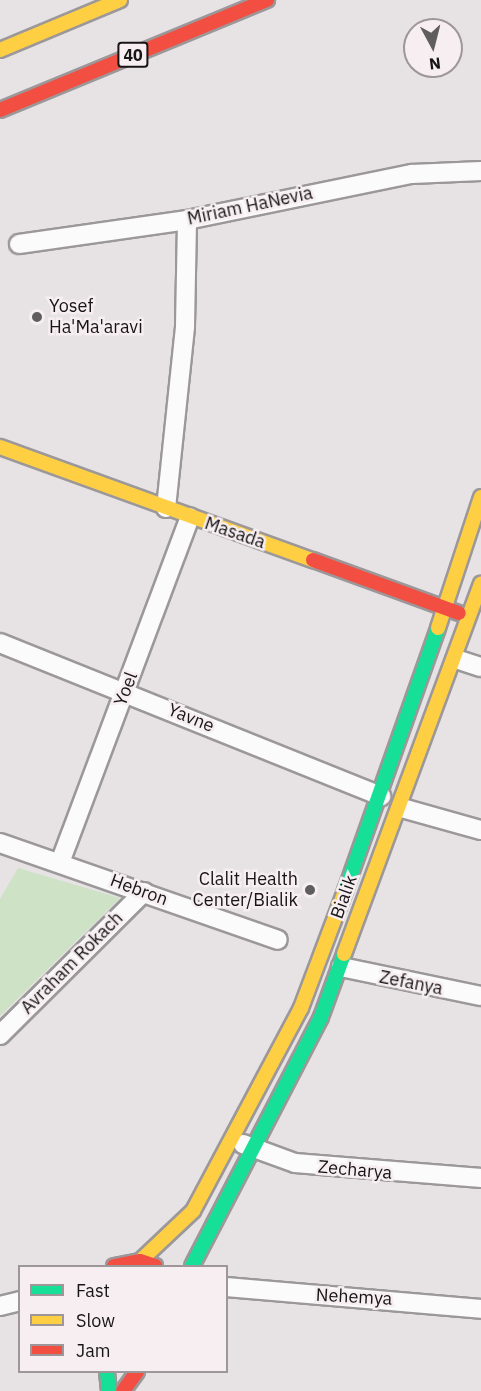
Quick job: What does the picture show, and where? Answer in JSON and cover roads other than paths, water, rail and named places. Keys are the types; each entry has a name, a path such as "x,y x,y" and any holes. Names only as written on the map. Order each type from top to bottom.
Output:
{"main road":[{"path":"0,50 120,0"},
{"name":"40","path":"0,110 267,0"},
{"name":"Masada","path":"0,447 190,517 445,606 470,618"},
{"name":"Bialik","path":"140,1262 179,1229 233,1139 301,1008 381,796 481,497"},
{"name":"Bialik","path":"193,1265 253,1149 341,967 402,808 481,583"},
{"path":"120,1265 140,1262 151,1265"},
{"path":"107,1373 109,1391"},
{"path":"123,1391 136,1373"}],"street":[{"name":"Miriam HaNevia","path":"19,244 187,220 412,174 481,171"},
{"path":"166,508 184,326 187,220"},
{"name":"Yoel","path":"61,860 190,517"},
{"name":"Yavne","path":"0,643 381,796"},
{"path":"456,659 481,667"},
{"path":"402,808 481,830"},
{"name":"Hebron","path":"0,843 61,860 278,940"},
{"name":"Avraham Rokach","path":"0,1035 144,892"},
{"name":"Zefanya","path":"341,967 481,996"},
{"name":"Zecharya","path":"233,1139 295,1164 342,1170 481,1178"},
{"name":"Nehemya","path":"228,1287 481,1309"},
{"path":"0,1306 18,1302"}],"place":[{"name":"Yosef Ha'Ma'aravi","path":"37,317"},
{"name":"Clalit Health Center/Bialik","path":"310,890"}]}
